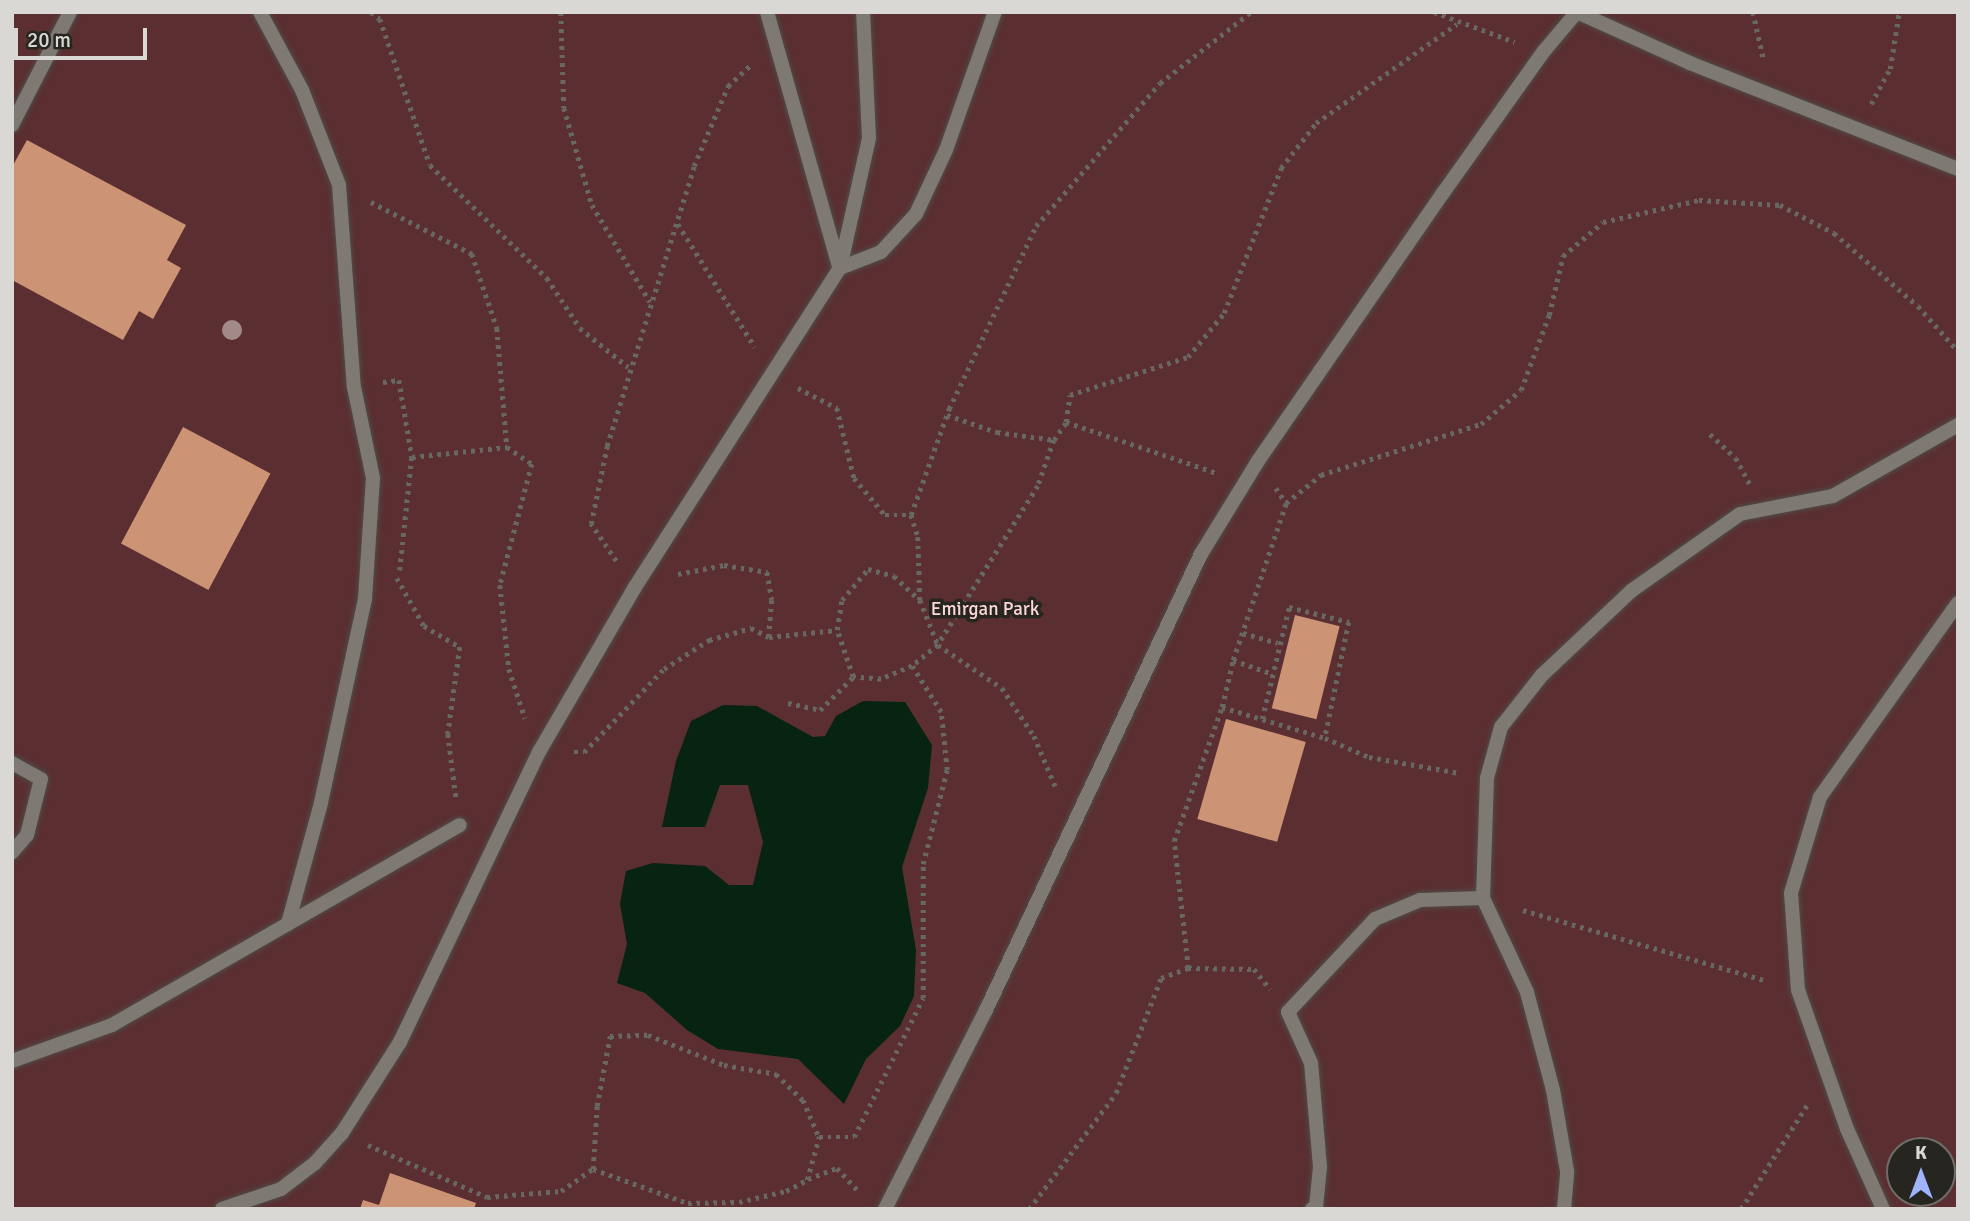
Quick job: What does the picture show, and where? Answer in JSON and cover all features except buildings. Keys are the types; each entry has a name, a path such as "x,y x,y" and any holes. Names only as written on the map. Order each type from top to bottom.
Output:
{"lane":[{"path":"12,125 70,12"},
{"path":"260,12 302,90 339,185 355,387 373,478 365,599 321,803 288,924"},
{"path":"767,12 839,268"},
{"path":"222,1209 281,1189 315,1163 342,1133 400,1042 538,752 635,587 839,268 869,138 863,12"},
{"path":"839,268 881,252 916,214 946,150 995,12"},
{"path":"885,1209 986,1010 1201,554 1247,484 1258,461 1544,51 1577,12 1768,94 1958,169"},
{"path":"1564,1209 1567,1171 1553,1090 1527,992 1483,898 1487,778 1501,727 1542,675 1631,591 1740,514 1833,496 1958,425"},
{"path":"1883,1209 1828,1075 1798,990 1791,893 1820,797 1958,603"},
{"path":"12,762 41,779 27,835 12,852"},
{"path":"12,1061 112,1025 460,825"},
{"path":"1312,1209 1320,1167 1311,1063 1288,1012 1375,919 1420,900 1483,898"}],"path":[{"path":"371,12 380,19 430,165 548,278 580,328 629,367"},
{"path":"561,12 564,108 592,205 650,302"},
{"path":"1072,826 1034,736 1002,688 938,645 920,600 918,537 911,515 947,415 1037,226 1160,83 1251,12"},
{"path":"1434,12 1457,24 1544,51"},
{"path":"1753,12 1762,37 1768,94"},
{"path":"1858,129 1890,69 1899,12"},
{"path":"788,703 820,710 853,677 881,679 912,666 938,645 1038,486 1054,440 1066,422 1070,395 1188,357 1224,313 1281,168 1316,122 1457,24"},
{"path":"635,587 591,524 629,367 694,166 728,86 776,43"},
{"path":"339,185 472,254 497,328 507,447"},
{"path":"1188,968 1174,841 1222,707 1233,660 1286,503 1321,475 1481,424 1521,390 1549,315 1563,256 1603,222 1699,200 1780,205 1834,233 1918,306 1958,351"},
{"path":"677,223 772,374 837,408 854,478 885,514 911,515"},
{"path":"947,415 997,432 1054,440"},
{"path":"1066,422 1247,484"},
{"path":"1710,434 1736,458 1763,509"},
{"path":"412,457 507,447 532,464 500,585 509,669 538,752 584,752 664,669 709,640 751,628 769,637 837,630"},
{"path":"647,569 685,575 724,565 767,572 772,600 769,637"},
{"path":"853,677 837,630 842,600 867,569 894,576 920,600"},
{"path":"397,579 424,625 460,647 449,734 460,825"},
{"path":"1262,719 1278,643 1289,607 1349,622 1325,738"},
{"path":"1243,633 1278,643"},
{"path":"1233,660 1273,674"},
{"path":"819,1137 853,1137 923,998 923,864 947,770 941,712 912,666"},
{"path":"1222,707 1325,738 1369,757 1487,778"},
{"path":"1483,898 1798,990"},
{"path":"1029,1209 1116,1093 1161,978 1188,968 1254,969 1288,1012"},
{"path":"593,1169 597,1106 610,1036 648,1035 724,1065 776,1074 803,1100 819,1137 807,1180"},
{"path":"1741,1209 1754,1182 1828,1075"},
{"path":"342,1133 486,1197 561,1191 593,1169"},
{"path":"593,1169 688,1203 739,1202 786,1191 837,1168 864,1199"}],"green space":[{"name":"Emirgan Park","path":"12,12 1958,12 1958,1209 12,1209"}],"shaded area":[{"path":"863,701 905,702 932,745 928,788 902,867 916,950 914,996 900,1026 866,1059 844,1104 798,1059 718,1049 687,1030 645,993 617,983 627,944 620,904 626,871 653,863 705,866 729,885 753,885 763,842 748,785 720,785 705,827 662,827 676,761 691,721 723,705 757,706 813,737 825,736 836,716"}]}
